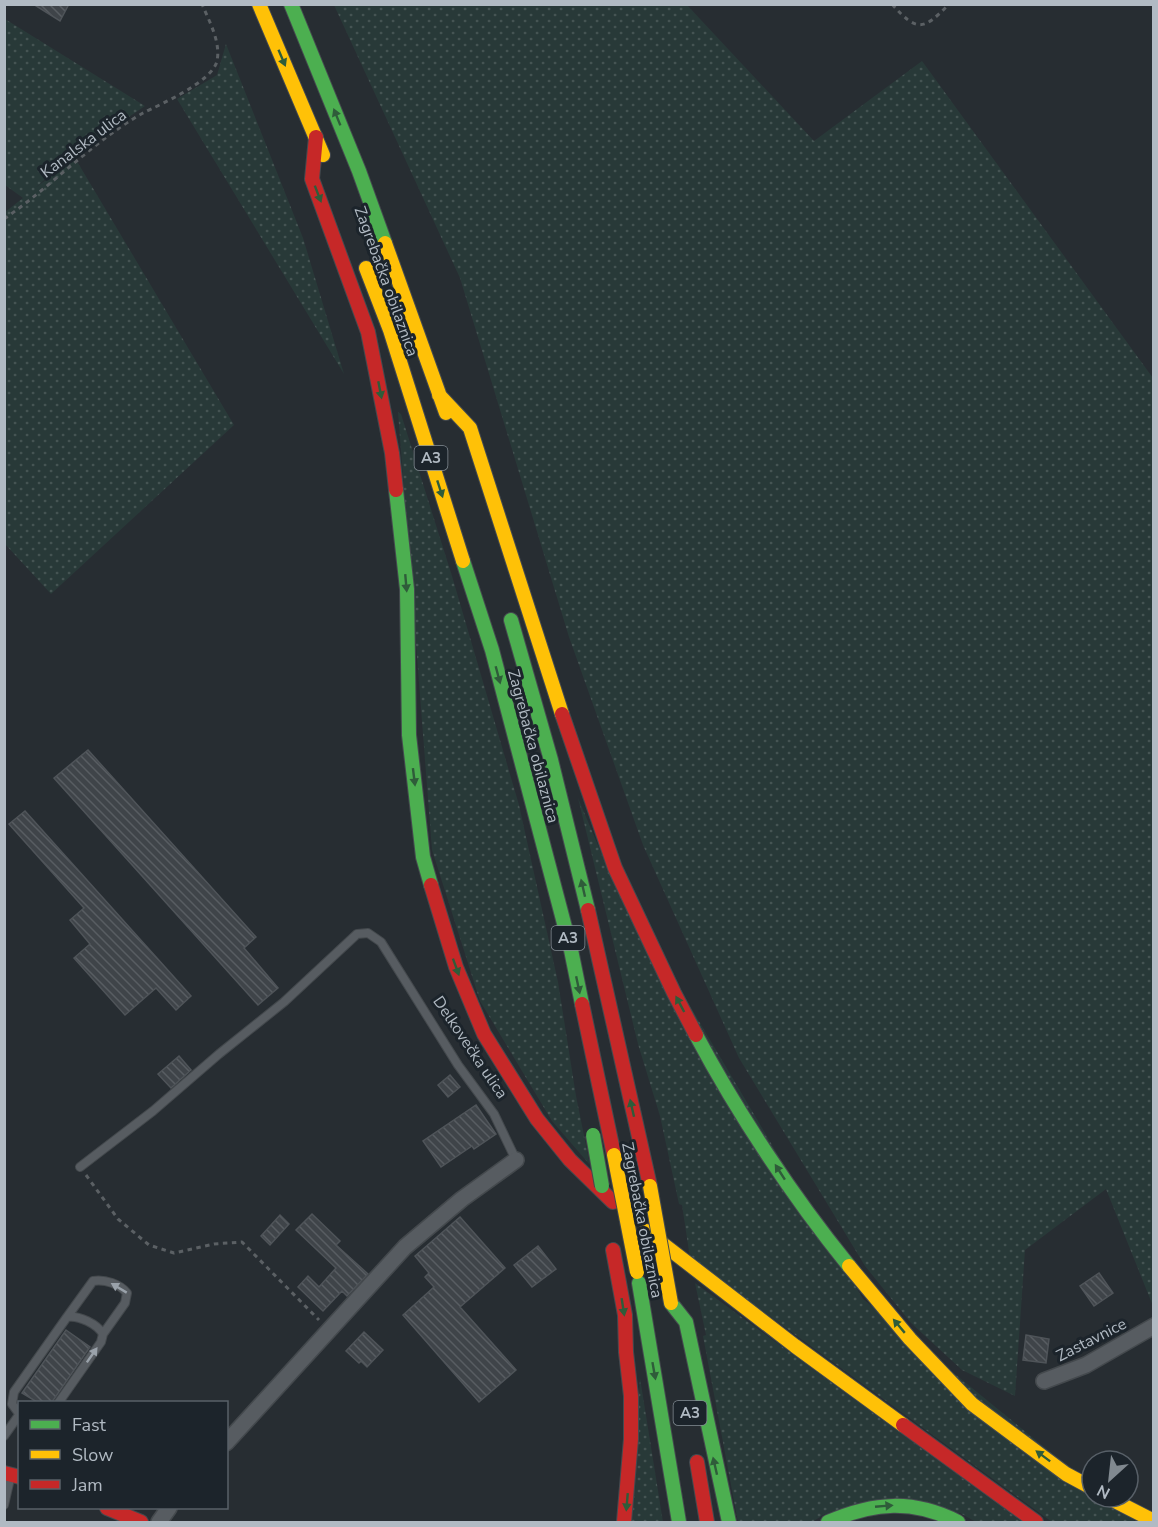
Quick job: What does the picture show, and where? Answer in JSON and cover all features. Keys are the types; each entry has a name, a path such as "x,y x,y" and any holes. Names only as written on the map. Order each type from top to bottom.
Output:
{"main road":[{"path":"259,4 328,169"},
{"name":"Zagrebačka obilaznica","path":"291,4 359,171 451,426"},
{"path":"316,137 312,179 368,332 392,453 407,589 409,735 423,857 456,967 484,1034 537,1119 570,1160 628,1218 795,1346 1036,1522"},
{"name":"Zagrebačka obilaznica","path":"360,253 390,330 492,651 571,950 637,1272 679,1522"},
{"path":"439,395 470,428 540,648 615,868 674,993 705,1050 785,1180 837,1251 910,1339 972,1404 1066,1474 1080,1482"},
{"name":"Zagrebačka obilaznica","path":"505,602 537,710 579,873 650,1186 684,1379"},
{"path":"601,1091 593,1135 607,1215"},
{"path":"612,1244 625,1315 631,1396 631,1439 624,1522"},
{"path":"671,1303 686,1322 729,1522"},
{"name":"A3","path":"695,1446 707,1522"},
{"path":"828,1522 858,1510 900,1505 947,1516 958,1522"},
{"path":"109,1509 141,1522"},
{"path":"1130,1509 1154,1521"}],"street":[{"name":"Delkovečka ulica","path":"228,1441 405,1247 462,1199 516,1160"},
{"name":"Zastavnice","path":"1044,1381 1086,1365 1154,1326"},
{"path":"159,1522 168,1509"}],"lane":[{"name":"Delkovečka ulica","path":"80,1167 153,1111 284,1002 357,934 368,933 381,942 458,1065 494,1114 516,1160"},
{"path":"18,1413 12,1404 14,1392 93,1281 101,1279 123,1288 128,1293 125,1303 103,1334 101,1342 59,1401"},
{"path":"67,1317 72,1316 86,1321 101,1330 103,1334"},
{"path":"4,1436 18,1416"},
{"path":"4,1505 12,1475"}],"path":[{"name":"Kanalska ulica","path":"4,219 124,124 199,82 211,72 217,62 215,35 202,4"},
{"path":"892,4 904,18 917,25 931,23 948,4"},
{"path":"80,1167 118,1219 149,1245 174,1253 214,1244 242,1242 329,1329"}],"shaded area":[{"path":"334,5 687,5 814,141 922,61 1153,378 1153,1306 1106,1189 1025,1250 1015,1396 962,1370 911,1323 865,1266 739,1058 643,845 569,637 460,278"},
{"path":"5,19 145,106 73,155 35,188 75,158 234,425 51,594 5,544 5,212 23,198 5,185"},
{"path":"226,44 303,238 344,374 177,99 217,75"},
{"path":"398,412 401,414 452,576 519,805 558,982 576,1096 590,1165 552,1121 480,1001 432,850"},
{"path":"578,798 605,862 863,1299 1080,1476 1080,1509 1120,1509 1136,1522 1052,1522 690,1258 682,1205 679,1204 660,1116 638,1044"},
{"path":"695,1283 1022,1522 976,1522 960,1513 825,1514 812,1522 738,1522"},
{"path":"640,1378 663,1522 632,1522"}],"building":[{"path":"33,4 69,4 60,21"},
{"path":"88,750 256,937 244,948 278,988 258,1005 54,778"},
{"path":"25,811 191,996 176,1010 156,988 125,1015 74,958 90,944 70,920 84,908 9,824"},
{"path":"179,1056 191,1070 171,1088 158,1074"},
{"path":"450,1075 460,1087 448,1097 438,1085"},
{"path":"476,1105 496,1134 474,1149 472,1146 441,1167 423,1141"},
{"path":"312,1214 340,1241 336,1245 368,1274 347,1296 342,1291 323,1311 298,1287 308,1276 319,1287 336,1268 296,1230"},
{"path":"280,1215 289,1224 270,1245 261,1236"},
{"path":"460,1217 505,1268 460,1307 516,1370 479,1402 403,1315 434,1287 425,1277 429,1273 415,1256"},
{"path":"538,1246 556,1269 532,1287 514,1265"},
{"path":"1099,1273 1113,1293 1094,1306 1080,1286"},
{"path":"66,1330 90,1347 53,1401 35,1401 22,1393"},
{"path":"364,1332 383,1350 367,1367 346,1351"},
{"path":"1026,1335 1049,1339 1046,1363 1023,1360"}],"traffic: fast":[{"path":"291,4 359,171 385,243"},
{"path":"396,490 407,589 409,735 423,857 431,885"},
{"path":"463,561 492,650 571,950 582,1004"},
{"path":"511,620 551,760 588,910"},
{"path":"696,1035 767,1154 807,1212 849,1266"},
{"path":"593,1135 602,1186"},
{"path":"639,1283 679,1522"},
{"path":"671,1303 686,1322 729,1522"},
{"path":"828,1522 861,1510 893,1506 925,1509 958,1522"}],"traffic: slow":[{"path":"259,4 323,155"},
{"path":"385,243 446,413"},
{"path":"366,268 390,330 463,561"},
{"path":"439,395 470,428 562,714"},
{"path":"614,1155 637,1272"},
{"path":"650,1186 671,1303"},
{"path":"646,1231 795,1346 903,1425"},
{"path":"849,1266 910,1339 972,1404 1066,1474 1080,1482"},
{"path":"1130,1509 1154,1521"}],"traffic: jam":[{"path":"316,137 312,179 368,332 392,453 396,490"},
{"path":"562,714 615,868 696,1035"},
{"path":"431,885 456,967 484,1034 537,1119 570,1160 613,1202"},
{"path":"588,910 650,1186"},
{"path":"582,1004 614,1155"},
{"path":"613,1250 625,1315 631,1396 631,1439 624,1522"},
{"path":"903,1425 1036,1522"},
{"path":"697,1462 707,1522"},
{"path":"4,1473 18,1476"},
{"path":"109,1509 141,1522"}]}
